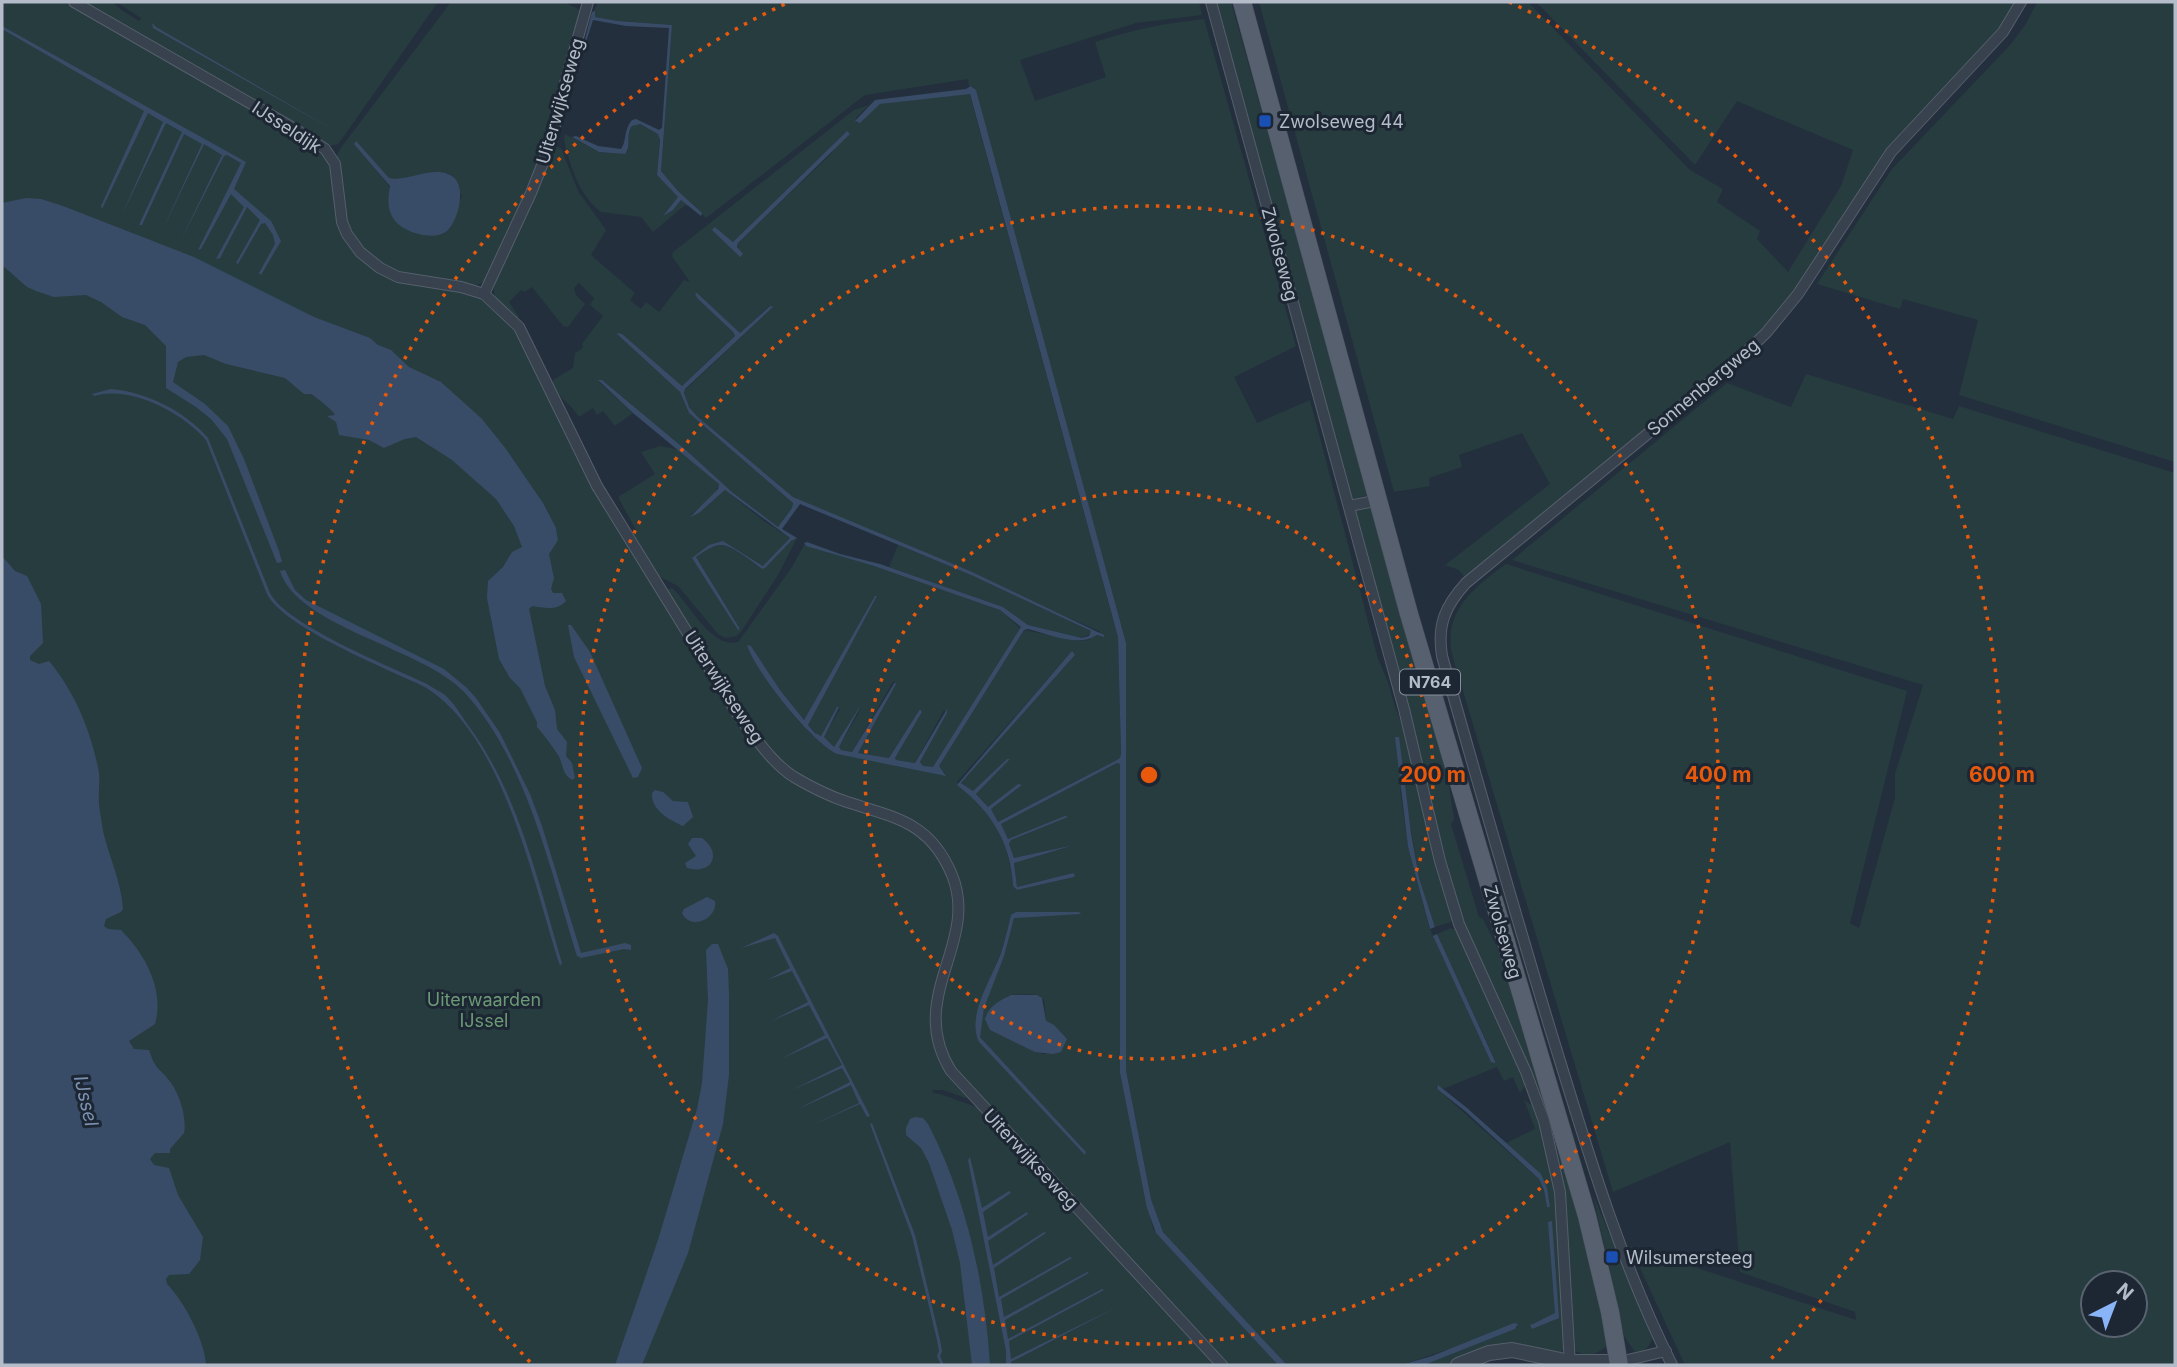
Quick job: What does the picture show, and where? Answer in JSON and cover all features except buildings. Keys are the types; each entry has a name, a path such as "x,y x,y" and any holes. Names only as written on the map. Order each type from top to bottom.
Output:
{"main road":[{"name":"Zwolseweg","path":"1242,2 1409,614 1587,1216 1619,1363"}],"street":[{"name":"IJsseldijk","path":"74,2 295,129 324,149 337,171 342,222 346,234 360,252 380,268 408,279 461,286 484,294"},
{"name":"Uiterwijkseweg","path":"588,2 552,140 531,193 484,294 510,317 523,333 597,486 740,718 765,750 792,775 827,794 908,822 938,850 952,876 958,903 957,928 935,1007 936,1032 944,1059 982,1107 1218,1363"},
{"name":"Zwolseweg","path":"1211,2 1404,709 1440,861 1459,924 1526,1072 1544,1121 1560,1192 1570,1364"},
{"name":"Sonnenbergweg","path":"1440,643 1440,628 1445,608 1466,583 1740,358 1766,333 1798,294 1891,152 2003,32 2021,2"},
{"path":"1349,506 1380,500"},
{"name":"Zwolseweg","path":"1440,643 1509,893 1596,1181 1616,1237 1672,1365"},
{"path":"1458,1365 1489,1353 1512,1350 1570,1364 1619,1363 1665,1352"}],"green space":[{"name":"Uiterwaarden IJssel","path":"2,2 70,2 308,139 329,160 339,219 377,269 482,297 513,324 547,392 744,721 801,782 914,830 943,862 953,891 955,914 932,1026 968,1099 943,1090 932,1090 933,1093 982,1109 1215,1365 168,1365 2,593"},
{"path":"80,2 112,2 139,21 141,18 116,2 438,2 338,144 329,146"},
{"path":"451,2 564,2 582,11 535,173 486,280 476,286 393,271 370,256 348,230 335,159","holes":["354,141 389,178 450,174 462,196 451,225 430,236 410,230 397,221 390,207 390,187"]},
{"path":"598,2 1199,2 1202,15 1136,23 1020,60 1035,101 1106,77 1095,42 1149,28 1204,19 1296,346 1234,377 1257,423 1310,400 1378,659 1409,743 1453,916 1451,922 1435,927 1419,878 1405,794 1400,789 1408,847 1429,927 1491,1062 1495,1060 1437,934 1451,928 1459,931 1524,1078 1525,1086 1520,1093 1513,1077 1504,1081 1497,1067 1443,1089 1438,1086 1436,1088 1539,1179 1547,1207 1550,1206 1548,1195 1541,1177 1506,1143 1535,1129 1524,1100 1535,1107 1557,1195 1565,1347 1561,1353 1483,1352 1447,1365 1424,1365 1518,1326 1401,1365 1287,1365 1163,1232 1151,1199 1126,1070 1126,643 974,87 969,86 968,79 865,95 706,218 661,171 672,25 595,17 594,11"},
{"path":"1214,2 1231,2 1370,495 1351,499"},
{"path":"1259,2 1528,2 1690,170 1723,189 1717,202 1760,231 1757,239 1788,272 1841,186 1853,150 1737,101 1695,165 1536,2 2017,2 2013,13 1965,69 1895,140 1786,305 1743,351 1466,579 1459,570 1445,565 1550,484 1522,433 1459,455 1462,467 1429,478 1430,486 1394,492"},
{"path":"2037,2 2175,2 2175,462 1959,395 1978,320 1903,299 1900,309 1817,284 1892,169 2011,44"},
{"path":"969,92 1118,637 1120,758 998,822 991,809 1021,786 1018,784 988,807 976,794 1010,759 973,791 961,783 1075,655 1072,652 957,782 980,805 997,828 1007,854 1013,886 1017,890 1074,877 1073,873 1017,887 1014,863 1074,845 1014,858 1009,844 1011,840 1067,817 1008,839 1001,824 1117,763 1120,764 1120,1073 1153,1229 1278,1365 1225,1365 947,1061 937,1021 960,907 932,840 806,781 779,760 753,729 666,593 672,588 702,624 719,639 738,642 792,567 804,545 874,566 1002,611 1021,629 933,768 923,766 920,762 947,713 944,710 915,763 895,758 922,712 920,709 889,758 858,753 896,682 893,682 852,752 839,747 862,707 834,747 823,737 840,709 837,707 821,736 808,725 877,596 804,720 751,646 747,646 797,719 822,744 837,754 946,774 939,766 1024,630 1077,641 1088,640 1097,635 1102,637 1099,631 793,497 698,417 687,404 684,391 771,309 769,306 740,333 697,294 698,299 735,336 682,386 617,334 680,392 689,413 793,503 778,527 732,492 602,380 599,382 633,413 615,426 603,411 597,415 593,408 579,417 555,390 552,386 553,380 573,368 575,353 583,348 582,344 603,316 590,305 594,298 579,283 574,288 576,295 585,304 568,327 563,326 532,287 525,292 521,290 509,302 519,317 517,319 494,295 494,283 555,146 561,148 578,191 606,230 591,255 635,293 630,300 641,309 646,302 659,312 684,280 690,282 672,256 673,252 854,110 869,105 856,118 857,123 880,104","holes":["847,131 830,155 738,243 739,256 715,227 733,242","1011,915 1018,916 1014,918 988,992 980,1037 1086,1152 977,1037 979,1006 1001,952","1011,995 1037,995 1044,1000 1046,1021 1061,1052 1042,1054 993,1006"]},
{"path":"635,124 660,135 657,175 678,197 663,216 673,210 681,200 689,206 685,205 653,232 641,217 601,212 594,206 576,179 564,139 565,134 599,152 625,154 628,150 629,129"},
{"path":"1806,374 1953,419 1959,406 2175,473 2175,1365 1685,1365 1630,1246 1856,1320 1855,1312 1740,1272 1730,1142 1613,1192 1454,661 1450,635 1458,610 1466,599 1506,564 1907,691 1850,923 1859,928 1895,798 1895,774 1923,685 1512,560 1727,383 1791,407"},
{"path":"660,446 680,450 719,484 711,498 690,515 699,513 725,490 790,538 764,566 723,541 712,547 727,546 762,569 797,538 778,575 736,636 726,638 718,634 678,586 658,576 632,535 637,532 618,497 655,474 641,452","holes":["712,547 696,557 740,629 739,630 692,558"]},
{"path":"1373,506 1443,744 1454,819 1451,824 1479,917 1483,919 1510,974 1560,1137 1610,1344 1593,1354 1574,1350 1563,1179 1555,1138 1543,1103 1457,908 1354,510"},
{"path":"898,545 971,575 1091,631 1090,634 1082,638 1028,625 1003,607 889,567"},
{"path":"1593,1195 1653,1337 1642,1351 1635,1352 1624,1336"}],"water":[{"path":"595,11 595,17 672,25 661,171 702,213 701,216 681,200 673,210 663,216 678,197 657,175 660,140 658,134 640,124 632,126 625,154 599,152 572,137 576,136 598,146 621,149 632,120 636,119 659,130 662,128 669,28 626,26 593,20 578,67 592,12"},
{"path":"152,23 156,27 342,135 153,28"},
{"path":"2,26 246,162 234,189 271,221 281,241 261,275 259,273 275,244 265,223 261,224 238,264 236,263 260,220 247,207 220,258 216,259 244,207 231,194 198,250 241,163 224,156 180,242 222,155 204,144 160,235 202,144 184,134 142,225 139,225 182,132 166,123 121,217 163,122 148,113 102,209 101,206 144,111 2,29"},
{"path":"971,86 976,90 1126,643 1126,1070 1151,1199 1163,1232 1287,1365 1278,1365 1156,1233 1147,1208 1120,1073 1120,764 1117,763 1001,824 1008,839 1068,817 1011,840 1009,844 1014,858 1074,845 1014,863 1017,887 1073,873 1074,877 1017,890 1013,886 1008,856 997,829 980,806 957,785 1072,651 1075,655 961,783 973,791 1010,759 976,794 988,807 1018,784 1022,785 991,809 998,822 1115,761 1120,758 1121,753 1118,637 970,94 880,104 860,123 855,121 875,100 966,89"},
{"path":"847,131 850,134 738,243 737,247 743,254 740,257 712,230 715,227 733,242"},
{"path":"356,141 389,178 441,172 454,178 458,184 460,201 455,218 447,231 434,236 418,234 397,223 389,207 390,186 354,144"},
{"path":"26,198 41,199 63,206 194,257 314,317 370,338 378,345 391,350 409,367 441,382 482,419 543,503 556,528 558,540 549,554 554,578 551,589 553,593 562,593 566,601 555,608 532,606 529,609 545,686 555,710 557,729 567,742 566,756 572,763 575,778 572,780 566,775 558,755 537,727 520,688 510,678 499,659 487,598 488,581 503,567 512,552 522,547 514,526 496,499 452,460 416,437 384,448 369,440 339,435 336,422 327,416 335,415 331,410 311,394 304,394 285,378 226,364 204,355 186,357 178,362 173,382 205,404 228,426 244,459 279,551 282,562 277,563 227,439 211,419 166,388 166,346 145,325 122,317 101,302 86,295 54,297 36,291 27,287 2,265 2,203"},
{"path":"695,294 740,333 770,306 773,307 685,389 684,393 689,407 698,417 793,497 970,571 1104,635 1072,640 1024,630 939,766 946,776 837,754 826,747 785,705 752,657 747,645 751,646 804,720 877,596 808,725 821,736 839,707 824,737 834,747 861,705 839,747 852,752 895,682 858,753 889,758 920,709 922,712 895,758 915,763 947,709 920,762 923,766 933,767 1021,627 1000,610 874,566 806,546 804,543 880,564 1003,607 1028,625 1082,638 1089,636 1091,631 971,575 800,504 782,529 797,538 765,568 762,569 737,551 722,545 712,547 696,557 740,629 738,630 692,558 709,545 723,541 763,566 790,538 725,490 699,513 690,517 718,489 719,484 633,413 598,380 602,380 732,492 778,527 793,503 689,413 680,392 617,334 622,334 682,386 735,336 698,299"},
{"path":"111,389 138,394 164,404 188,419 208,438 270,593 280,605 296,618 341,644 427,684 445,695 454,705 486,752 514,809 544,901 562,963 560,966 512,813 476,739 452,710 425,687 315,634 277,607 267,594 206,440 183,420 154,403 123,394 92,394"},
{"name":"IJssel","path":"2,556 15,571 27,576 41,604 43,643 30,656 30,660 39,664 49,661 58,673 81,714 92,743 99,773 99,805 103,831 123,909 106,919 104,926 121,930 129,939 145,961 155,985 155,1024 129,1041 134,1049 149,1050 156,1066 174,1088 182,1107 184,1133 170,1149 170,1153 155,1153 150,1159 154,1165 169,1168 178,1195 203,1237 200,1260 189,1274 169,1275 166,1279 192,1322 202,1345 206,1365 2,1365"},
{"path":"285,570 295,590 306,600 444,669 467,688 500,733 530,794 581,953 625,943 631,945 631,950 581,958 577,956 546,853 520,782 486,719 464,692 445,676 420,662 335,622 310,607 291,590 280,571"},
{"path":"568,625 571,625 590,652 642,768 638,777 633,778 574,657"},
{"path":"1395,737 1399,737 1419,878 1435,927 1430,929 1408,847"},
{"path":"655,790 663,792 673,801 688,802 693,817 683,826 666,817 654,804 652,793"},
{"path":"692,838 702,838 712,850 712,862 703,869 687,868 685,863 696,856 688,844"},
{"path":"707,897 715,901 715,907 708,917 697,922 686,918 682,913 684,909"},
{"path":"1016,912 1081,914 1014,918 1004,956 984,1008 980,1037 1086,1152 1085,1155 979,1042 976,1032 982,997 1001,953 1011,915"},
{"path":"774,933 778,936 870,1116 867,1117 860,1104 808,1127 859,1103 851,1085 796,1110 850,1082 842,1068 790,1091 842,1065 827,1038 781,1059 825,1035 809,1005 771,1021 808,1002 792,971 767,980 790,968 775,938 741,948"},
{"path":"1437,934 1495,1063 1491,1062 1433,936"},
{"path":"712,944 718,944 728,969 729,1075 723,1124 688,1253 642,1365 615,1365 658,1240 697,1109 702,1083 708,1000 706,950"},
{"path":"1011,995 1037,995 1042,998 1046,1021 1054,1025 1067,1039 1061,1052 1035,1052 990,1030 985,1019 989,1011"},
{"path":"1438,1085 1541,1174 1547,1188 1550,1207 1547,1207 1539,1179 1437,1089"},
{"path":"923,1118 928,1124 963,1211 984,1303 990,1365 972,1365 960,1263 952,1230 929,1163 921,1148 906,1135 910,1119"},
{"path":"872,1123 915,1235 944,1365 941,1365 937,1356 937,1340 912,1236 870,1124"},
{"path":"970,1157 982,1208 1009,1191 1011,1193 983,1212 988,1237 1027,1212 1028,1214 988,1241 993,1265 1046,1233 994,1268 999,1297 1072,1258 1001,1299 1004,1317 1089,1273 1005,1320 1008,1339 1104,1290 1009,1341 1011,1359 1119,1306 1011,1362 1011,1365 1006,1365 1006,1351 968,1160"},
{"path":"1552,1221 1559,1318 1532,1329 1530,1325 1555,1313 1548,1222"},
{"path":"1514,1323 1518,1324 1515,1329 1424,1365 1401,1365 1432,1356"}],"place":[{"name":"Zwolseweg 44","path":"1265,121"},
{"name":"Wilsumersteeg","path":"1612,1257"}]}
